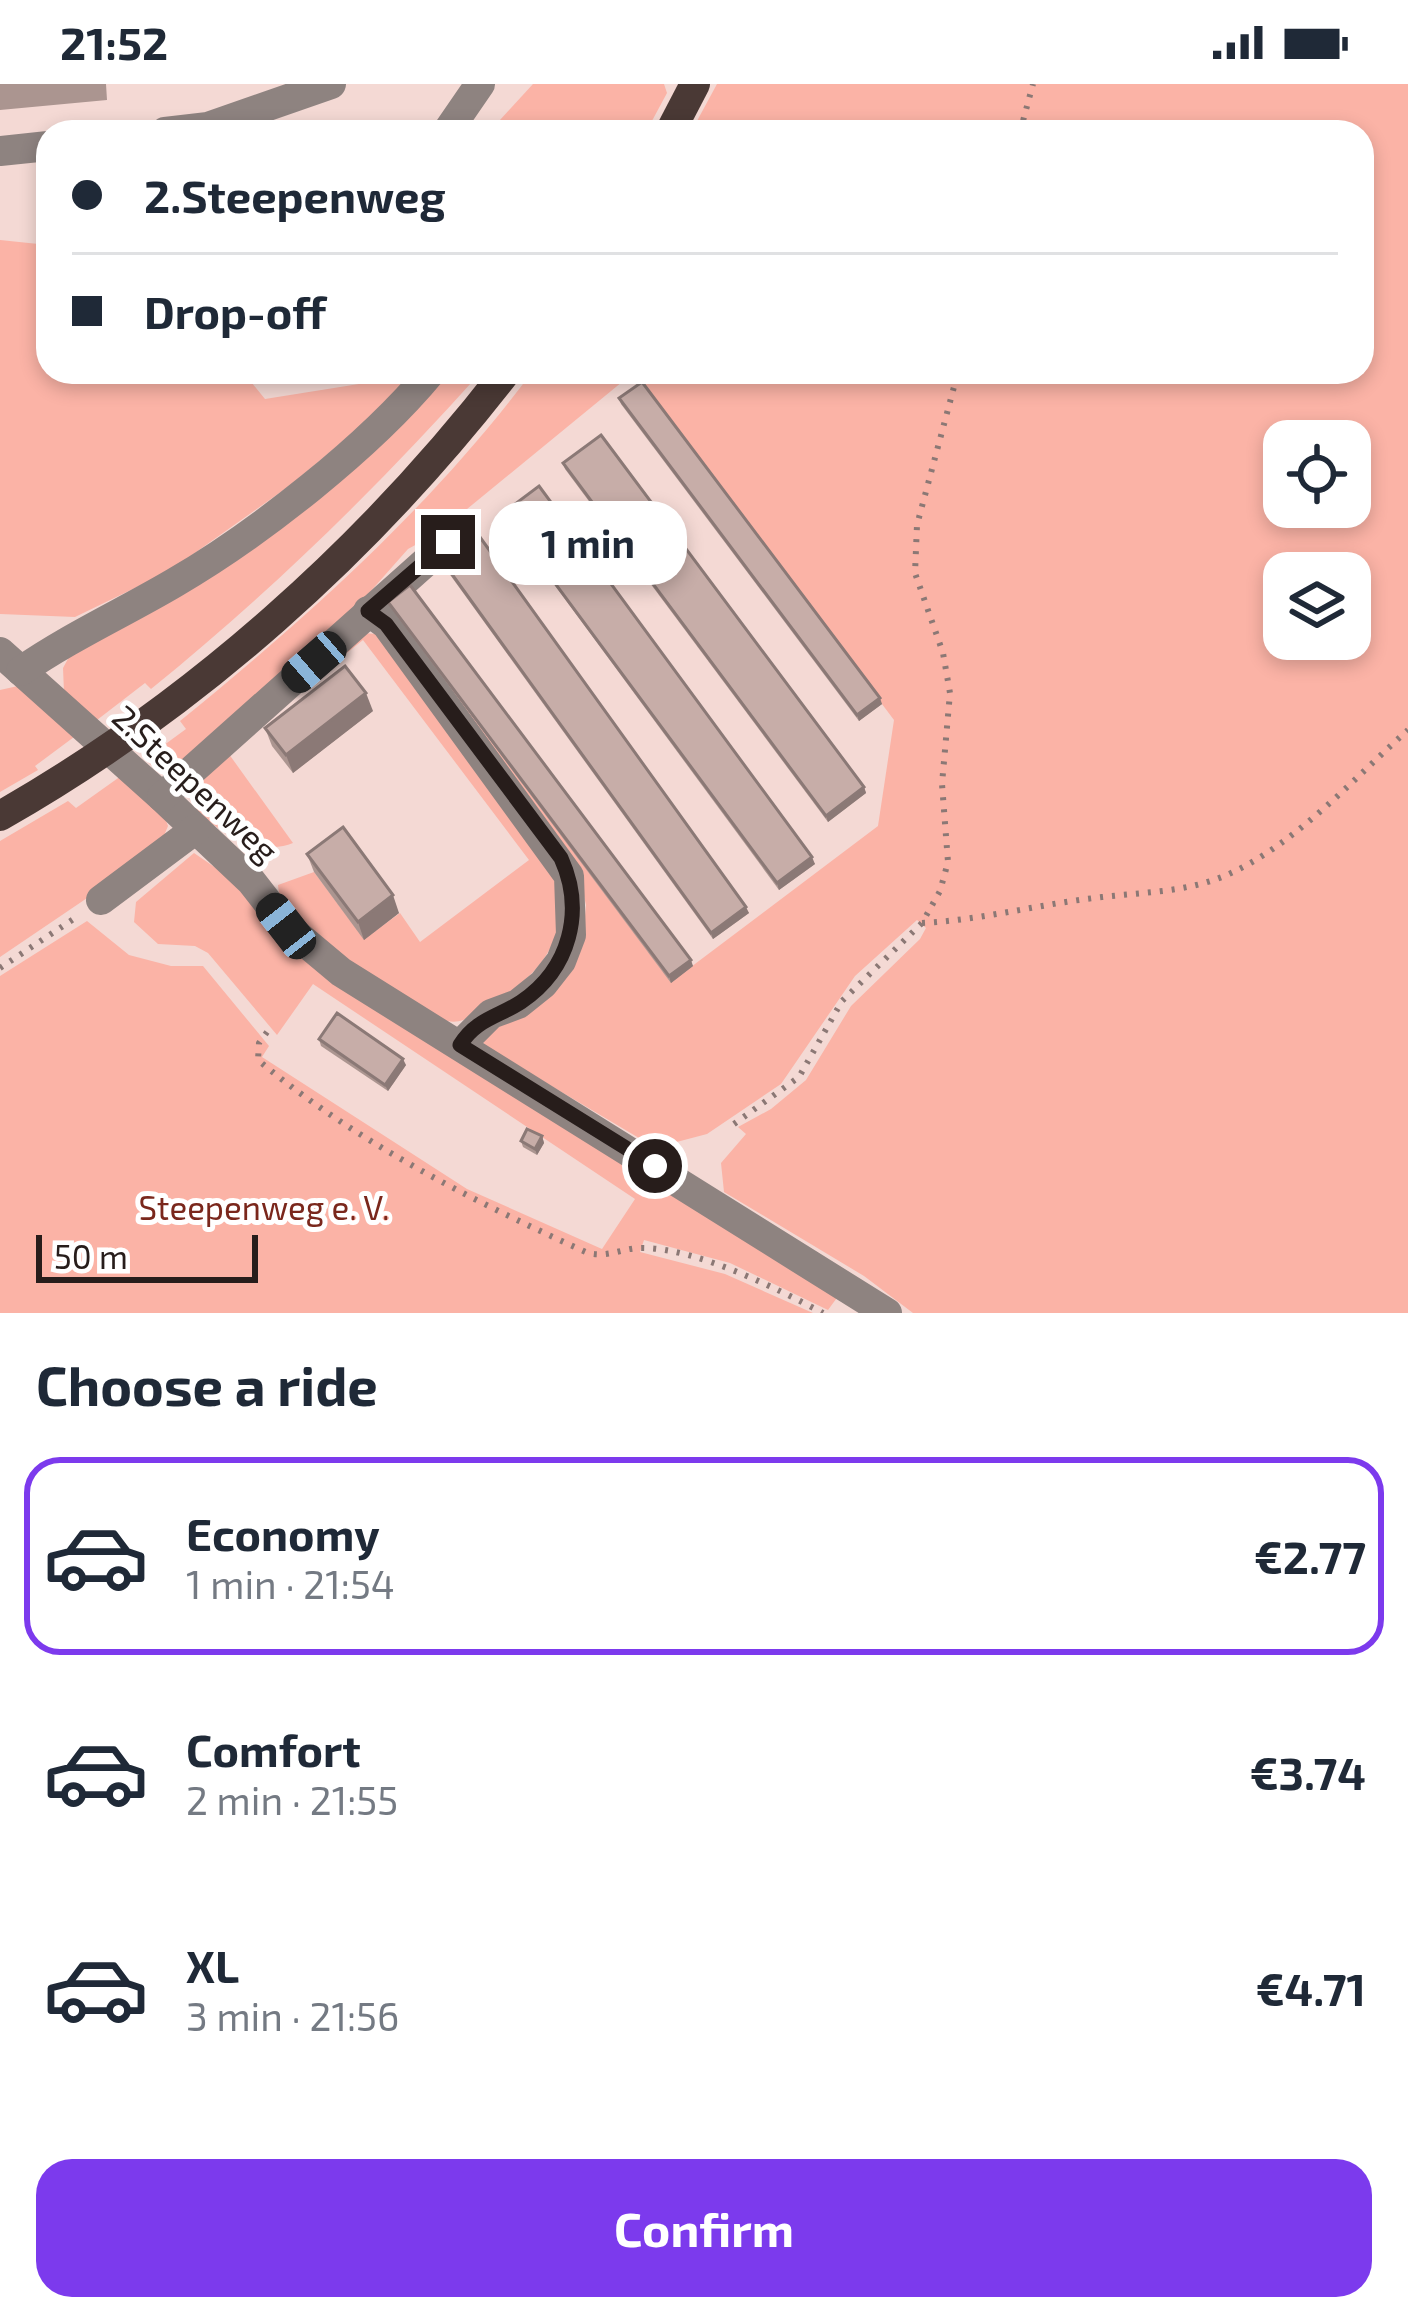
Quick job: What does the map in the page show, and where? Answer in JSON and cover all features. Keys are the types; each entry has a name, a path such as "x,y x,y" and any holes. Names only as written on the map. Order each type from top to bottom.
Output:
{"main road":[{"path":"676,120 695,84"},
{"path":"0,816 53,786 166,706 277,618 396,502 496,384"}],"street":[{"path":"228,120 331,84"},
{"path":"455,120 480,84"},
{"path":"0,151 36,147"},
{"path":"10,661 178,581 364,442 419,384"},
{"path":"162,797 448,542"},
{"path":"368,611 386,624 569,876 571,935 561,961 543,984 518,1004 491,1014 460,1045"},
{"name":"2.Steepenweg","path":"10,661 162,797 250,881 286,926 341,972 887,1313"},
{"path":"101,901 196,829"}],"path":[{"path":"1024,120 1033,84"},
{"path":"734,1124 769,1104 799,1077 842,1001 922,922 949,862 942,784 950,693 943,652 915,573 917,525 955,384"},
{"path":"922,922 975,920 1090,898 1178,890 1230,873 1296,830 1408,730"},
{"path":"0,968 101,901"},
{"path":"267,1032 256,1054 280,1079 460,1195 588,1253 602,1257 644,1247 728,1269 823,1313"}],"green space":[{"path":"533,84 664,84 667,93 652,120 500,120"},
{"path":"717,84 1408,84 1408,1313 913,1313 864,1276 724,1192 721,1163 746,1134 738,1127 771,1109 806,1080 851,1006 920,939 926,928 917,920 855,976 781,1084 707,1134 669,1144 644,1141 484,1046 482,1036 583,937 586,905 579,874 400,620 671,982 878,826 894,720 641,384 1374,384 1374,120 698,120"},
{"path":"0,240 36,244 36,384 253,384 265,399 359,384 405,384 292,484 168,572 75,617 0,614"},
{"path":"437,384 470,384 323,537 151,689 145,683 97,720 64,692 63,668 69,657 419,403"},
{"path":"523,384 620,384 439,532 408,549 339,627 176,769 156,770 145,759 186,729 180,721 322,600 453,468"},
{"path":"363,633 377,634 552,862 558,886 558,928 541,963 510,992 459,1021 433,1016 343,959 292,918 279,894 278,885 314,872 364,939 400,913 420,942 529,860 363,640 226,750 293,843 266,847 236,838 209,821 190,801 211,763 263,709"},
{"path":"18,686 78,734 35,766 38,770 0,792 0,690"},
{"path":"121,776 164,815 168,826 158,850 0,957 0,841 68,801 76,808"},
{"name":"Steepenweg e. V.","path":"194,853 839,1295 828,1310 730,1263 644,1240 640,1252 725,1274 813,1313 0,1313 0,976 87,921 129,955 171,966 203,966 269,1046 262,1057 467,1189 602,1249 635,1199 313,984 277,1035 208,953 195,946 158,944 134,922 136,902"}],"building":[{"path":"644,384 880,698 857,715 619,398"},
{"path":"601,435 864,787 826,816 563,463"},
{"path":"539,486 812,857 777,883 503,513"},
{"path":"477,533 746,907 711,933 441,559"},
{"path":"410,585 691,960 669,976 388,602"},
{"path":"345,666 366,693 286,755 265,728"},
{"path":"343,827 393,895 358,922 307,854"},
{"path":"337,1013 403,1059 385,1085 319,1039"},
{"path":"527,1129 542,1136 535,1149 521,1141"}],"route":[{"path":"448,542 368,611 386,624 561,858 573,903 571,935 561,961 543,984 518,1004 491,1014 460,1045 655,1166"}]}
